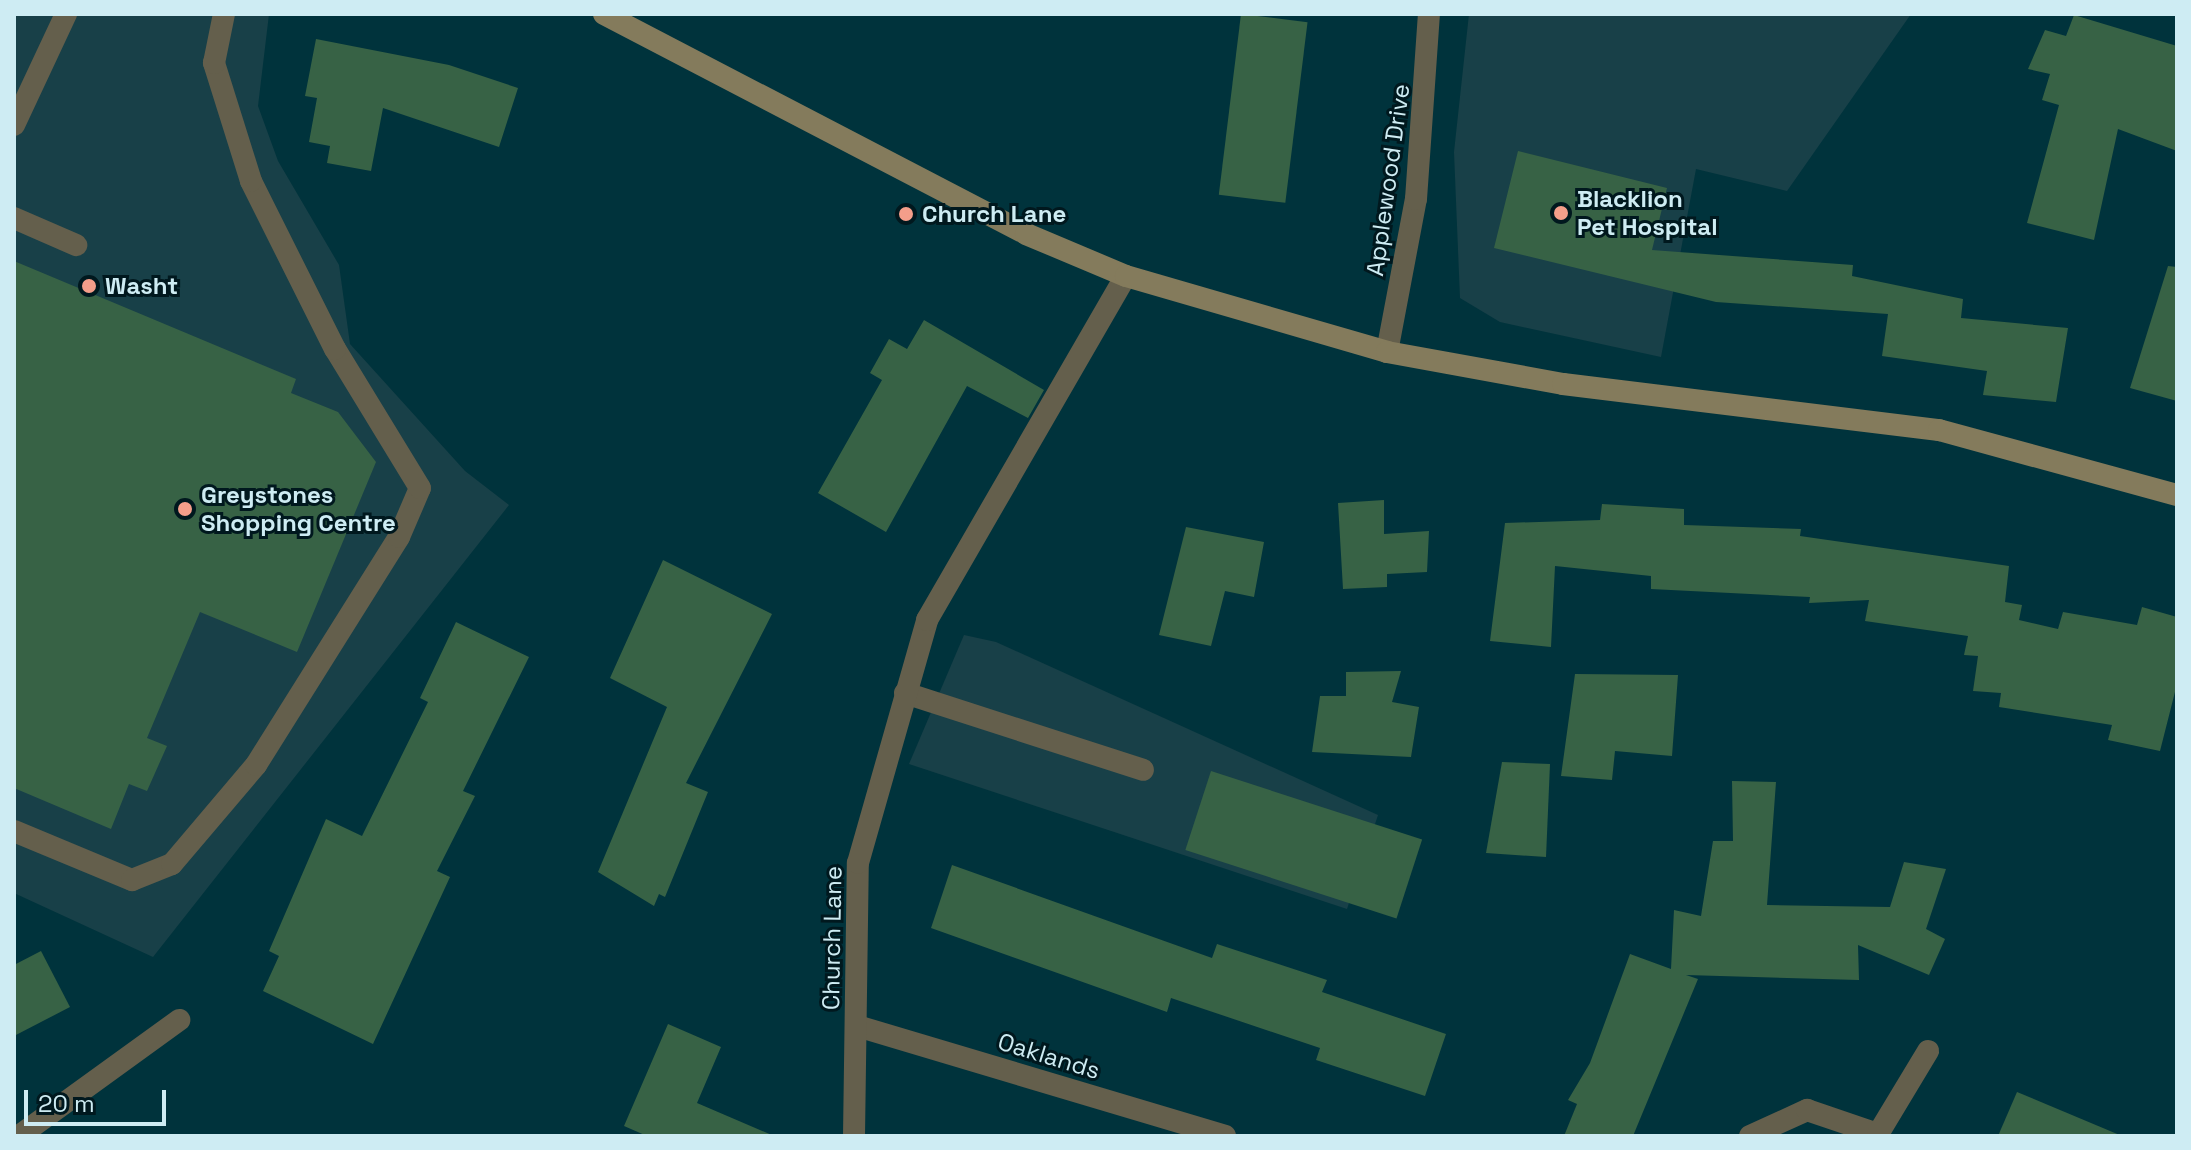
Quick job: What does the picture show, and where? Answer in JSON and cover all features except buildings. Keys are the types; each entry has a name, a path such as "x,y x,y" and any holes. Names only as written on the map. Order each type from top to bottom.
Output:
{"main road":[{"path":"604,14 1026,234 1126,276 1387,352 1563,384 1939,430 2177,495"}],"street":[{"path":"14,125 66,14"},
{"path":"14,831 132,880 172,864 256,765 399,537 420,488 375,413 251,181 214,63 224,14"},
{"name":"Applewood Drive","path":"1387,352 1416,199 1429,14"},
{"path":"14,218 76,245"},
{"name":"Church Lane","path":"854,1136 858,863 927,620 1126,276"},
{"path":"905,693 1143,770"},
{"path":"19,1136 179,1020"},
{"name":"Oaklands","path":"857,1026 1225,1136"},
{"path":"1750,1136 1807,1110 1878,1134 1928,1051"}],"shaded area":[{"path":"14,14 269,14 258,106 278,161 339,265 350,344 465,471 509,505 153,957 14,893"},
{"path":"1469,14 1911,14 1787,191 1696,169 1661,357 1500,322 1460,298 1454,152"},
{"path":"964,635 996,642 1378,815 1347,909 909,764"}],"place":[{"name":"Blacklion Pet Hospital","path":"1561,213"},
{"name":"Church Lane","path":"906,214"},
{"name":"Washt","path":"89,286"},
{"name":"Greystones Shopping Centre","path":"185,509"}]}
